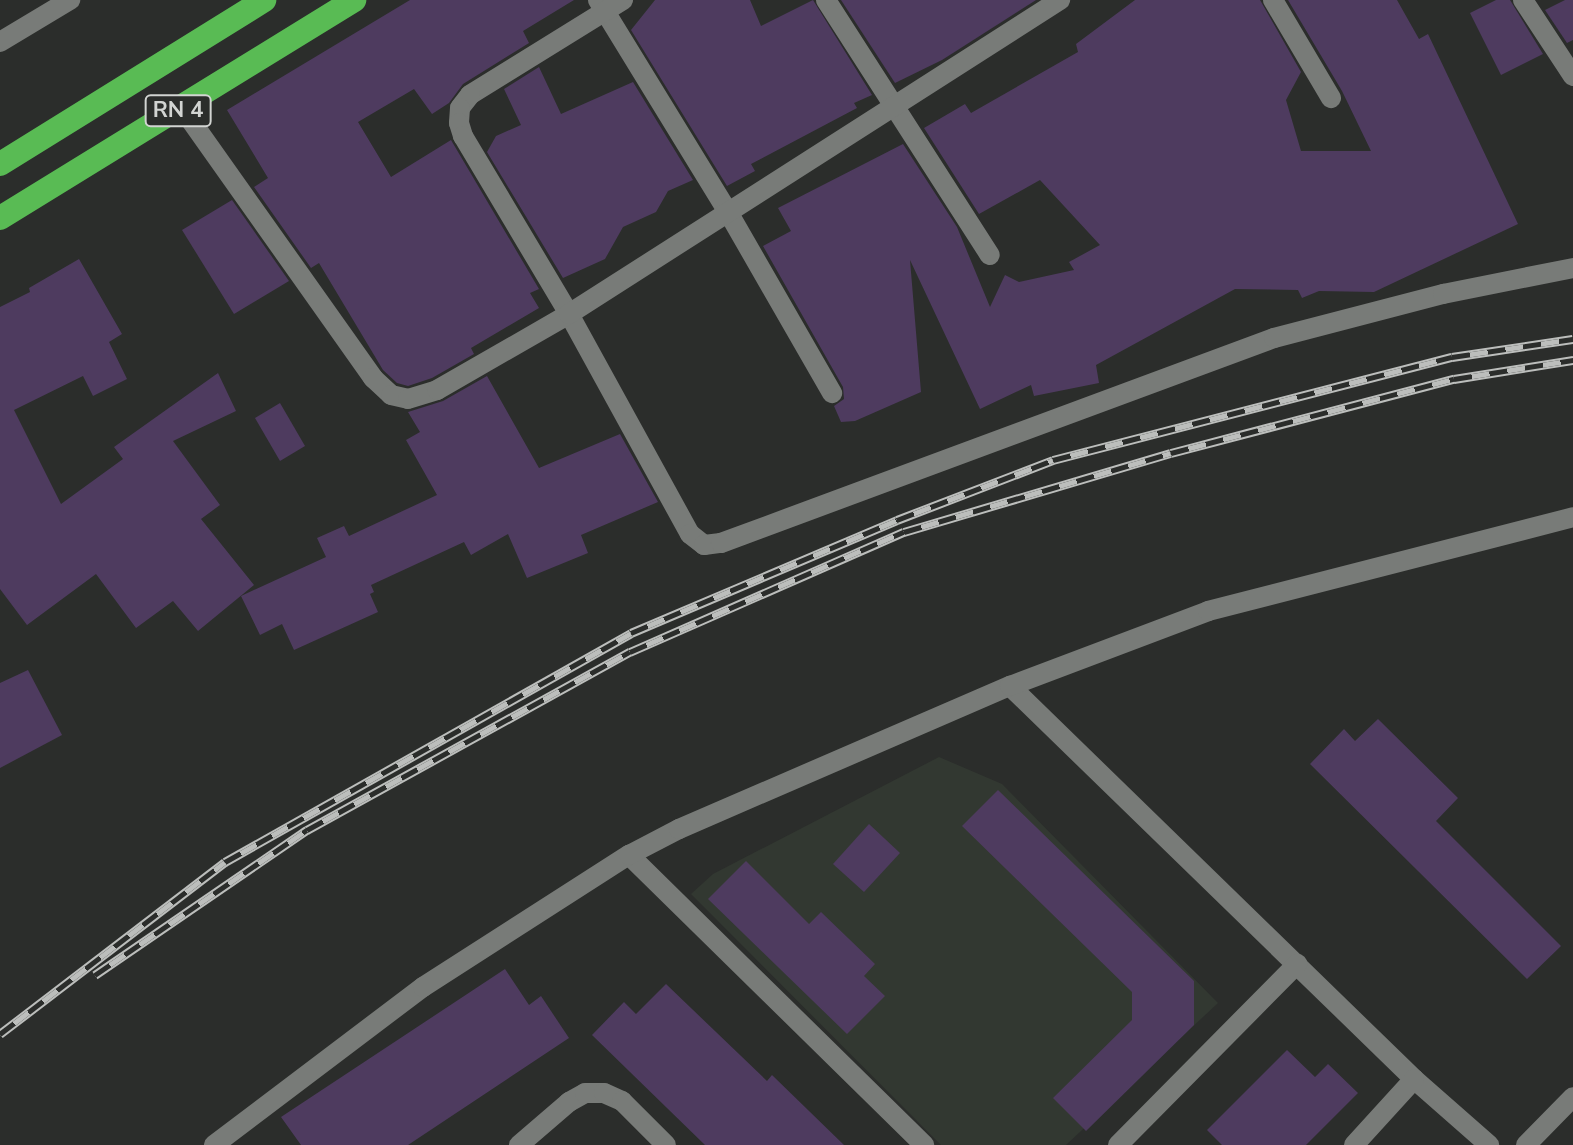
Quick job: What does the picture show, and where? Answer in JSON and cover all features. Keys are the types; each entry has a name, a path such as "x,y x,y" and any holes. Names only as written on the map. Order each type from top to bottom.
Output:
{"highway":[{"name":"RN 4","path":"0,164 264,0"},
{"name":"RN 4","path":"0,218 354,0"}],"street":[{"path":"0,42 70,0"},
{"path":"826,0 990,255"},
{"path":"182,108 373,378 391,395 408,399 437,390 569,314 1060,0"},
{"path":"1273,0 1331,98"},
{"path":"1523,0 1573,76"},
{"path":"832,393 608,4 470,95 460,108 463,136 569,314 690,534 704,545 713,545 1274,338 1443,294 1573,268"},
{"path":"214,1145 423,987 629,855 679,829 1010,686 1208,611 1573,517"},
{"path":"1010,686 1414,1079 1489,1145"},
{"path":"629,855 924,1145"},
{"path":"1118,1145 1297,964"},
{"path":"1354,1145 1414,1079"},
{"path":"519,1145 569,1102 585,1093 604,1093 622,1101 666,1145"},
{"path":"1526,1145 1573,1097"}],"shaded area":[{"path":"939,757 1002,784 1218,1003 1066,1145 941,1145 691,894 713,874"}],"building":[{"path":"410,0 574,0 523,31 529,43 463,84 449,103 432,114 414,89 358,122 391,177 451,140 539,289 530,293 539,308 471,348 474,354 432,378 408,386 397,383 383,370 319,263 311,268 254,187 268,178 227,110"},
{"path":"655,0 750,0 761,26 813,0 872,95 854,103 857,108 751,164 755,171 727,186 631,30"},
{"path":"841,0 1036,0 942,60 895,83"},
{"path":"1135,0 1260,0 1301,72 1286,100 1301,151 1371,151 1342,91 1288,0 1397,0 1419,39 1428,34 1518,224 1374,292 1319,291 1302,298 1298,290 1235,289 1096,365 1099,383 1034,396 1031,385 980,409 910,260 921,392 855,421 841,422 834,406 844,399 843,387 763,246 791,231 778,208 903,144 957,227 990,307 1005,275 1019,282 1074,270 1069,262 1100,245 1040,180 979,214 924,128 965,104 971,113 1078,52 1076,44"},
{"path":"1496,0 1510,0 1543,54 1501,75 1470,13"},
{"path":"1565,0 1573,0 1573,40 1567,43 1545,10"},
{"path":"539,67 561,114 633,82 693,180 668,191 656,212 623,227 605,259 563,278 487,152 496,136 521,125 504,89"},
{"path":"232,200 289,281 234,314 182,230"},
{"path":"79,259 122,334 109,342 127,379 93,396 83,376 14,410 61,504 123,459 114,447 218,373 236,411 173,441 220,505 201,519 254,585 198,631 173,601 136,628 96,574 27,625 0,589 0,307 30,292 29,288"},
{"path":"487,376 539,468 620,434 658,502 581,535 588,553 527,578 508,534 471,555 464,542 371,585 374,592 370,594 378,612 294,650 282,624 260,635 241,596 326,557 317,538 344,526 349,536 437,495 406,440 420,432 408,412 443,401"},
{"path":"280,403 305,446 280,461 255,418"},
{"path":"28,670 62,735 0,768 0,683"},
{"path":"1378,719 1458,798 1436,821 1561,946 1527,979 1310,764 1344,729 1355,741"},
{"path":"998,790 1194,981 1194,1025 1086,1131 1053,1098 1132,1020 1132,992 962,826"},
{"path":"869,824 900,853 864,892 833,864"},
{"path":"746,861 809,924 821,912 875,964 864,976 885,996 847,1034 708,899"},
{"path":"505,969 529,1005 541,996 569,1038 408,1145 301,1145 281,1117"},
{"path":"666,984 767,1081 772,1075 844,1145 705,1145 592,1035 624,1002 636,1014"},
{"path":"1287,1050 1315,1077 1328,1064 1358,1093 1306,1145 1222,1145 1207,1130"}],"railway":[{"path":"0,1034 225,862 631,633 897,520 1053,460 1452,357 1573,339"},
{"path":"95,975 307,830 630,652 904,532 1171,453 1454,379 1573,360"}]}
